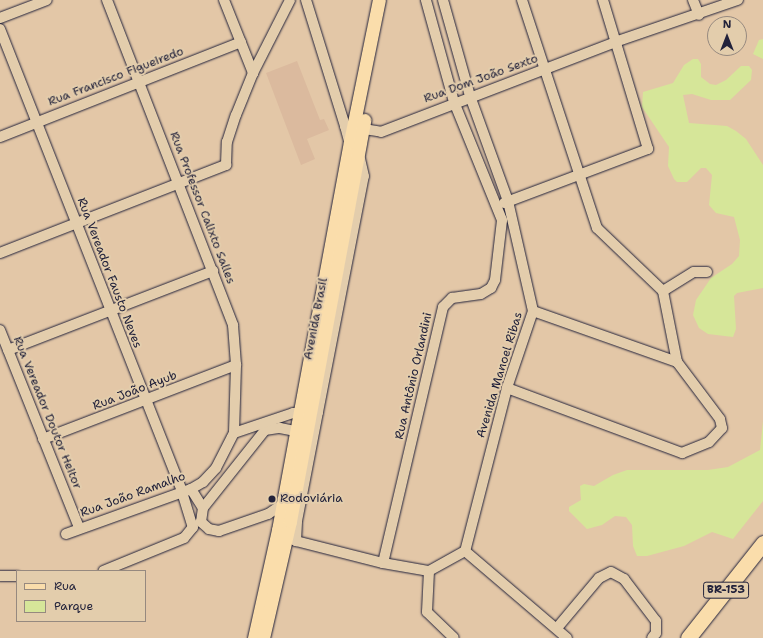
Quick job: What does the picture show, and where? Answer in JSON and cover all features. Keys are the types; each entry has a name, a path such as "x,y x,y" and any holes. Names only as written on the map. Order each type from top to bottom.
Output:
{"highway":[{"name":"BR-153","path":"688,638 763,543"}],"main road":[{"name":"Avenida Brasil","path":"263,638 288,528 309,412 308,393 354,146 353,127 380,0"},
{"name":"Avenida Brasil","path":"353,127 388,0"},
{"name":"Avenida Brasil","path":"254,638 288,528 296,431 309,412"}],"street":[{"path":"0,18 47,0"},
{"name":"Rua Professor Calixto Salles","path":"107,0 233,325 236,365 234,434"},
{"path":"224,0 253,73"},
{"path":"0,253 226,165 227,142 253,73 290,0"},
{"path":"306,0 353,127"},
{"path":"426,0 454,102 494,206 506,220"},
{"name":"Avenida Manoel Ribas","path":"443,0 470,96 508,201 506,220 531,296 532,311 507,388 465,551"},
{"path":"507,388 682,453 709,442 722,428 720,419 677,362 663,291 597,228 578,175 522,0"},
{"path":"494,206 648,148 603,0"},
{"path":"693,0 699,15"},
{"name":"Rua Dom João Sexto","path":"353,127 381,132 454,102 615,42 699,15 738,0"},
{"name":"Rua Vereador Fausto Neves","path":"0,30 145,402 187,490 193,527 184,538 105,570"},
{"name":"Rua Francisco Figueiredo","path":"0,137 241,42"},
{"path":"234,434 309,412 364,176 354,146"},
{"name":"Rua Antônio Orlandini","path":"382,563 443,307 452,298 481,294 491,288 495,280 506,220"},
{"path":"8,350 213,272"},
{"path":"663,291 694,272 707,272"},
{"path":"532,311 677,362"},
{"name":"Rua Vereador Doutor Heitor","path":"0,330 79,528"},
{"name":"Rua João Ayub","path":"43,439 145,402 236,365"},
{"path":"296,431 280,428 265,430 203,508 200,522 209,529 219,531 268,514 280,506 288,528 382,563 429,571 465,551 567,638"},
{"name":"Rua João Ramalho","path":"66,534 187,490 203,482 216,468 234,434"},
{"path":"187,490 203,508"},
{"path":"429,571 426,612 450,636"},
{"path":"557,628 599,578 611,572 624,579 656,621 656,633 652,638"},
{"path":"0,576 16,576"}],"shaded area":[{"path":"297,61 320,120 324,119 329,130 307,139 315,159 301,165 266,73"}],"green space":[{"path":"763,39 763,59 753,54 759,40"},
{"path":"693,59 698,59 701,64 701,77 710,84 716,85 726,80 741,66 749,66 752,70 751,80 730,100 711,100 692,94 683,95 689,123 727,126 736,131 746,139 763,165 763,288 737,293 734,296 736,329 733,337 708,334 699,328 693,315 696,300 711,278 732,264 739,256 740,240 734,217 716,213 709,205 712,175 706,168 701,168 687,182 677,182 674,179 668,166 669,147 642,107 643,92 673,83 684,65"},
{"path":"763,421 763,501 733,539 712,532 684,546 647,556 637,556 633,546 632,525 626,517 615,516 602,525 587,529 569,511 569,507 581,500 580,486 584,484 594,486 613,475 627,470 708,470 728,467 760,450"}],"place":[{"name":"Rodoviária","path":"272,499"}]}
